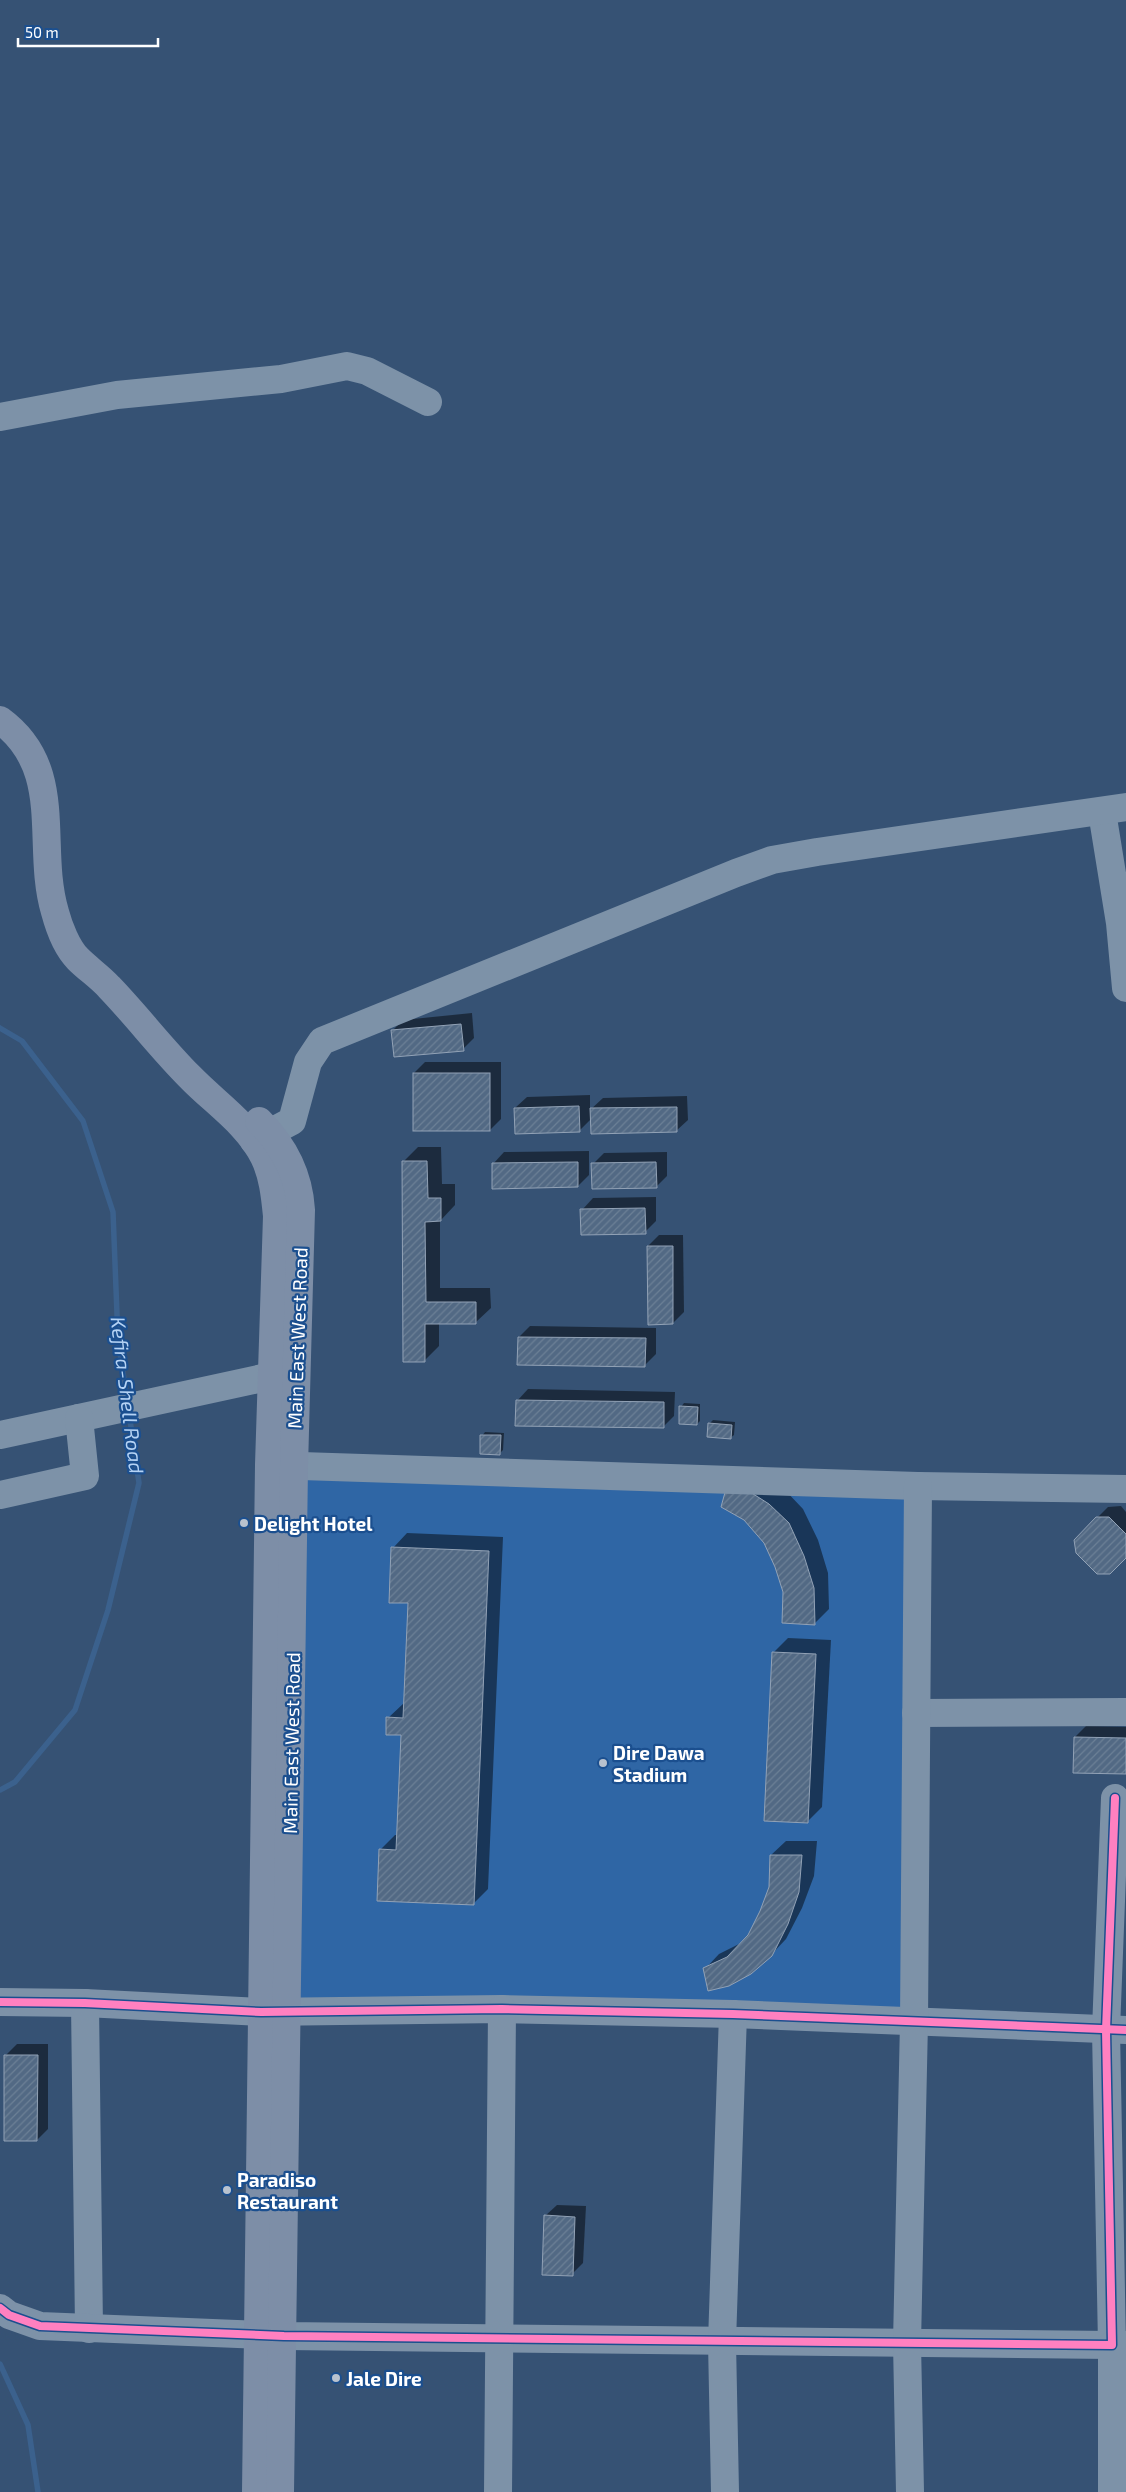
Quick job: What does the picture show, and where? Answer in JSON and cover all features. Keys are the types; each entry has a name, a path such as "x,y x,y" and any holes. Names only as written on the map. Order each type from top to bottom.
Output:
{"main road":[{"name":"Main East West Road","path":"8,725 38,769 46,800 48,879 55,913 65,938 76,958 108,985 167,1053 236,1098 262,1137 286,1156 300,1193 284,1376 281,1466 277,1812 288,2011 280,2492"},
{"name":"Main East West Road","path":"256,2492 261,2012 277,1812"}],"street":[{"path":"0,417 117,395 281,379 346,366 366,371 428,402"},
{"path":"262,1137 290,1124 294,1117 308,1062 322,1041 736,873 772,860 817,852 1114,810 1120,923 1126,988"},
{"path":"0,1435 284,1376"},
{"path":"0,1495 85,1476 79,1418"},
{"path":"281,1466 918,1486 1126,1490"},
{"path":"910,2492 907,2343 914,2022 918,1486"},
{"path":"916,1714 1126,1712"},
{"path":"1112,2492 1119,2345 1115,1798"},
{"path":"0,2002 85,2003 261,2012 502,2009 733,2014 1116,2030"},
{"path":"85,2003 89,2329"},
{"path":"498,2492 502,2009"},
{"path":"725,2492 722,2342 733,2014"},
{"path":"0,2308 9,2314 40,2326 284,2336 1119,2345"}],"shaded area":[{"name":"Dire Dawa Stadium","path":"294,1467 918,1486 914,2022 288,2011"}],"building":[{"path":"461,1024 464,1051 394,1057 391,1030"},
{"path":"413,1073 490,1073 490,1131 413,1131"},
{"path":"579,1106 580,1132 515,1134 514,1108"},
{"path":"677,1107 677,1132 591,1134 590,1108"},
{"path":"402,1161 427,1161 428,1198 441,1198 441,1221 425,1222 426,1302 476,1302 476,1324 425,1324 425,1362 403,1362"},
{"path":"578,1162 578,1187 492,1189 492,1163"},
{"path":"656,1162 657,1188 592,1189 591,1163"},
{"path":"645,1208 646,1234 581,1235 580,1209"},
{"path":"647,1246 673,1246 673,1324 648,1325"},
{"path":"518,1337 646,1338 645,1367 517,1365"},
{"path":"516,1400 664,1402 664,1428 515,1426"},
{"path":"679,1406 698,1407 697,1425 679,1424"},
{"path":"708,1423 732,1425 731,1439 707,1437"},
{"path":"480,1435 501,1435 500,1455 480,1454"},
{"path":"727,1485 747,1490 769,1504 789,1523 804,1556 814,1588 815,1625 782,1623 783,1592 775,1567 764,1543 744,1520 721,1507"},
{"path":"1096,1517 1109,1517 1126,1534 1126,1558 1110,1574 1097,1574 1076,1553 1074,1540"},
{"path":"391,1547 489,1551 474,1905 377,1901 379,1849 396,1850 401,1735 386,1735 386,1717 403,1718 408,1603 389,1603"},
{"path":"772,1652 816,1654 808,1823 764,1821"},
{"path":"1074,1737 1126,1738 1126,1774 1073,1773"},
{"path":"770,1855 802,1855 799,1892 788,1924 772,1956 751,1974 729,1986 708,1991 703,1968 727,1957 748,1935 760,1911 769,1887"},
{"path":"4,2055 38,2055 37,2141 4,2141"},
{"path":"544,2215 575,2217 573,2276 542,2275"}],"waterway":[{"name":"Kefira-Shell Road","path":"0,1028 22,1041 83,1121 113,1212 118,1340 127,1399"},
{"name":"Kefira-Shell Road","path":"0,1790 15,1782 75,1710 108,1610 139,1483 129,1413"},
{"name":"Kefira-Shell Road","path":"0,2364 28,2425 38,2492"}],"cycle path":[{"path":"0,2308 9,2315 40,2326 284,2336 1112,2345 1106,2030 1115,1798"},
{"path":"0,2002 85,2003 261,2012 502,2009 733,2014 1126,2030"}],"place":[{"name":"Delight Hotel","path":"244,1523"},
{"name":"Dire Dawa Stadium","path":"603,1763"},
{"name":"Paradiso Restaurant","path":"227,2190"},
{"name":"Jale Dire","path":"336,2378"}]}
